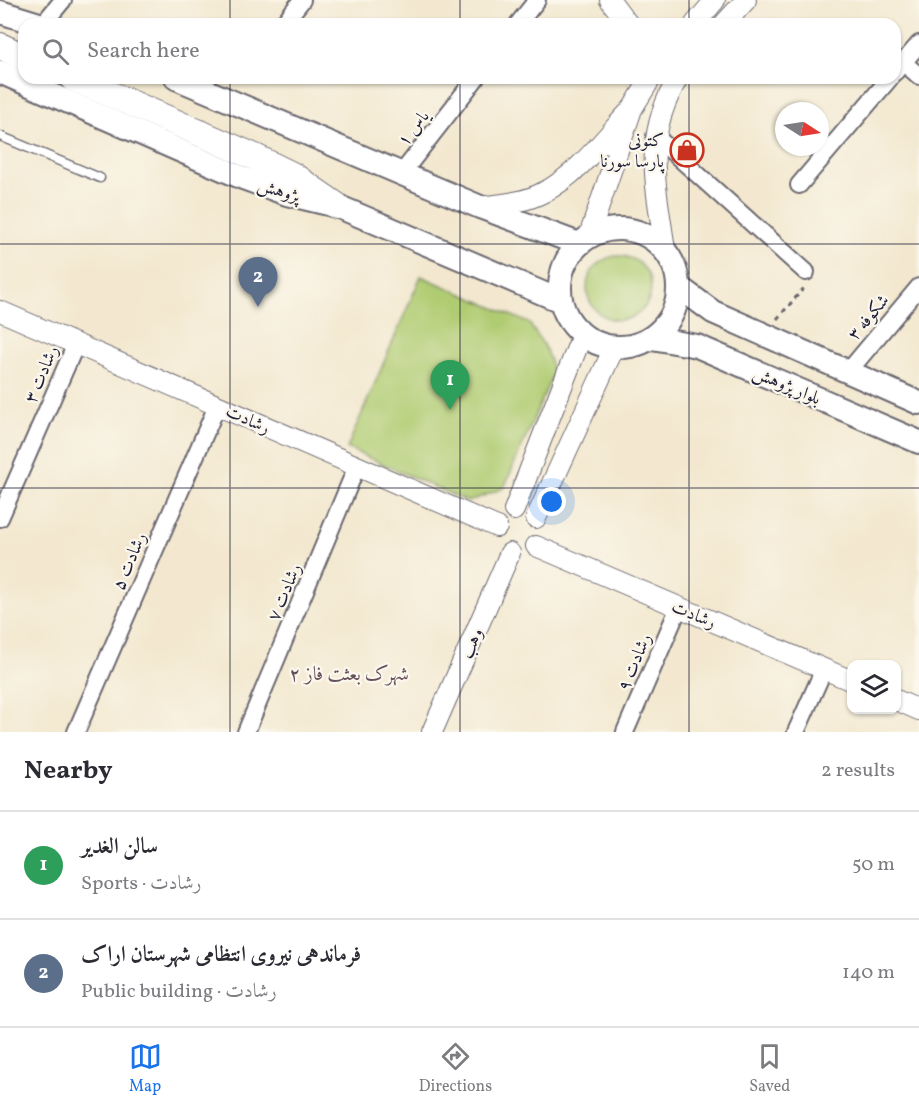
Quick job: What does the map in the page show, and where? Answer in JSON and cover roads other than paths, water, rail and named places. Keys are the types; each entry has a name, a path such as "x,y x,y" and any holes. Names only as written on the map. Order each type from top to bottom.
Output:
{"main road":[{"path":"0,12 20,18"},
{"name":"پژوهش","path":"61,84 243,178 288,194 337,206 561,301"},
{"path":"87,84 292,175 337,206"},
{"path":"190,84 480,207 584,240"},
{"path":"614,228 633,229 651,237 665,250 675,267 679,286 676,306 667,324 652,338 634,346 614,348 597,344 582,335 566,316 561,301 562,270 568,256 584,240 614,228"},
{"name":"بلوار پژوهش","path":"679,286 713,312 919,403"},
{"name":"بلوار پژوهش","path":"652,338 697,346 919,442"}],"street":[{"path":"46,18 63,0"},
{"path":"288,18 302,0"},
{"path":"523,18 537,0"},
{"path":"610,0 624,18"},
{"path":"700,18 715,0"},
{"path":"730,18 746,0"},
{"path":"901,65 919,44"},
{"path":"901,68 919,76"},
{"name":"یاس ۱","path":"402,173 471,84"},
{"path":"584,240 632,109 647,84"},
{"path":"665,250 653,160 655,136 665,100 674,84"},
{"path":"799,184 885,84"},
{"path":"480,207 512,203 544,192 573,171 632,109"},
{"path":"655,136 806,272"},
{"name":"شکوفه ۳","path":"847,372 919,287"},
{"name":"رشادت","path":"0,311 497,527"},
{"path":"514,510 582,335"},
{"name":"رشادت ۳","path":"0,518 76,344"},
{"path":"536,518 614,348"},
{"name":"رشادت ۵","path":"76,732 217,406"},
{"name":"رشادت ۷","path":"246,732 357,466"},
{"path":"514,510 526,511 536,518 541,532 536,546 524,554 510,553 497,540 497,527 503,516 514,510"},
{"name":"رشادت","path":"536,546 847,679"},
{"name":"وهب","path":"432,732 510,553"},
{"name":"رشادت ۹","path":"625,732 679,607"},
{"path":"796,732 824,669"},
{"path":"901,702 919,710"}],"lane":[{"path":"0,136 100,178"}],"place":[{"name":"کتونی پارسا سورنا","path":"687,150"},
{"name":"فرماندهی نیروی انتظامی شهرستان اراک","path":"258,307"},
{"name":"سالن الغدیر","path":"450,410"}],"district":[{"name":"شهرک بعثت فاز ۲","path":"349,673"}]}
